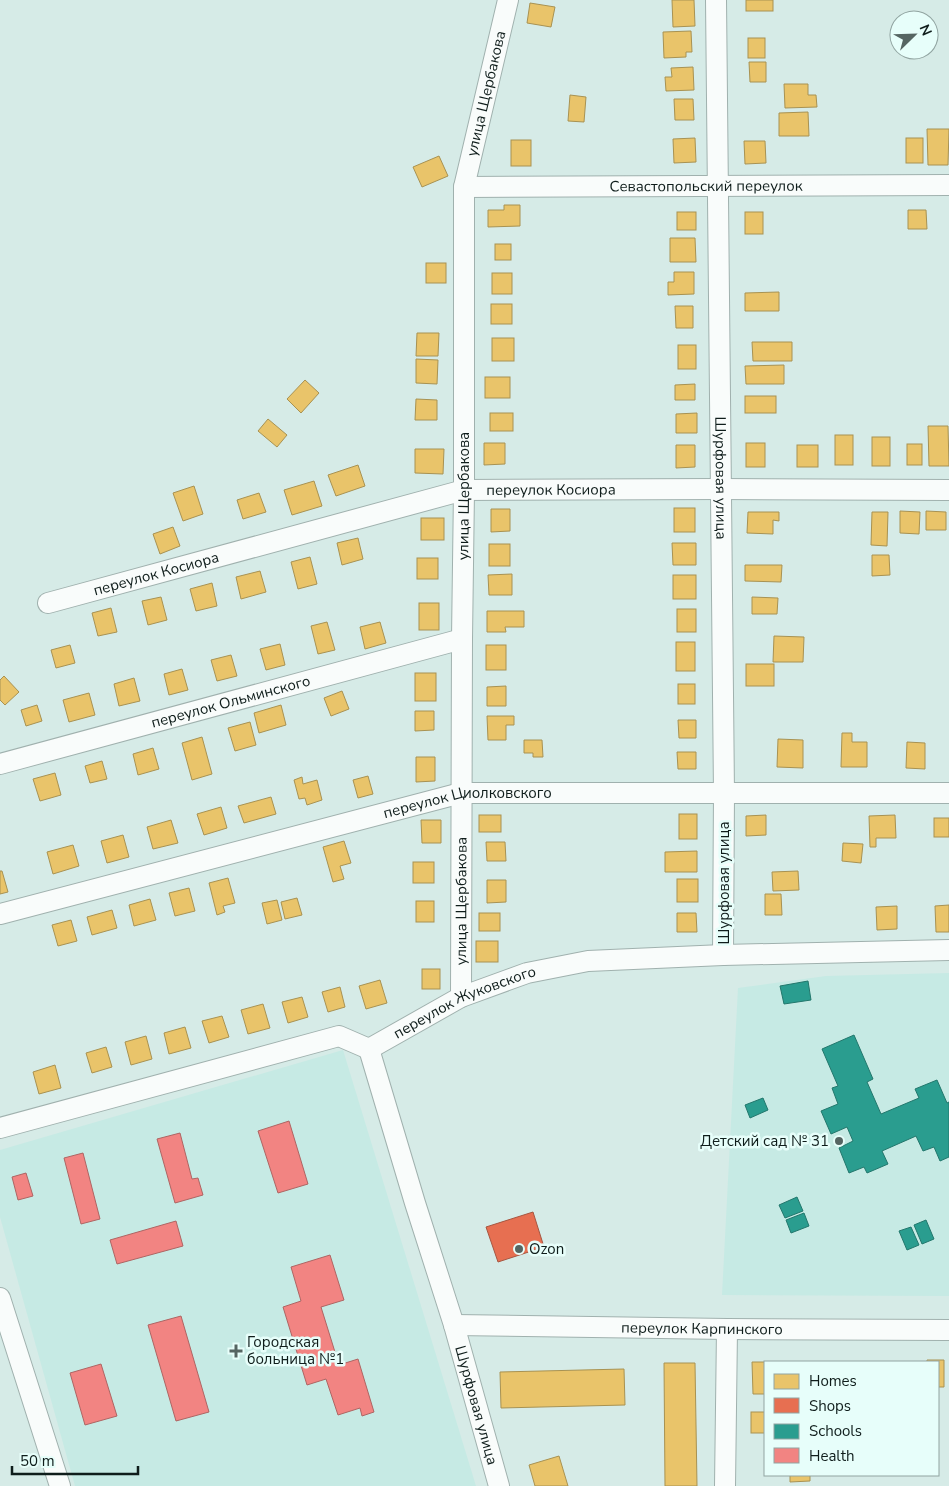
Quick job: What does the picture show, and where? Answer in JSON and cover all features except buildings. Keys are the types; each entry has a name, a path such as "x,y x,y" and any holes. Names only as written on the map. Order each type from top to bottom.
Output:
{"street":[{"name":"улица Щербакова","path":"461,997 464,187 508,0"},
{"name":"Шурфовая улица","path":"716,0 724,794 723,955"},
{"name":"Севастопольский переулок","path":"464,187 949,185"},
{"name":"переулок Косиора","path":"48,603 464,490 949,490"},
{"name":"переулок Ольминского","path":"0,764 462,639"},
{"name":"переулок Циолковского","path":"0,914 461,793 949,793"},
{"name":"переулок Жуковского","path":"369,1049 461,997 527,973 588,961 723,955 949,950"},
{"path":"0,1128 339,1036 369,1049 415,1204 454,1325"},
{"path":"0,1298 60,1486"},
{"name":"Шурфовая улица","path":"454,1325 499,1486"},
{"name":"переулок Карпинского","path":"454,1325 949,1330"},
{"path":"725,1486 727,1329"}],"shaded area":[{"name":"Детский сад № 31","path":"949,973 949,1296 722,1295 738,988 826,976"},
{"name":"Городская больница №1","path":"343,1050 476,1486 75,1486 0,1217 0,1150"}],"place":[{"name":"Детский сад № 31","path":"839,1141"},
{"name":"Ozon","path":"519,1249"},
{"name":"Городская больница №1","path":"236,1351"}]}
